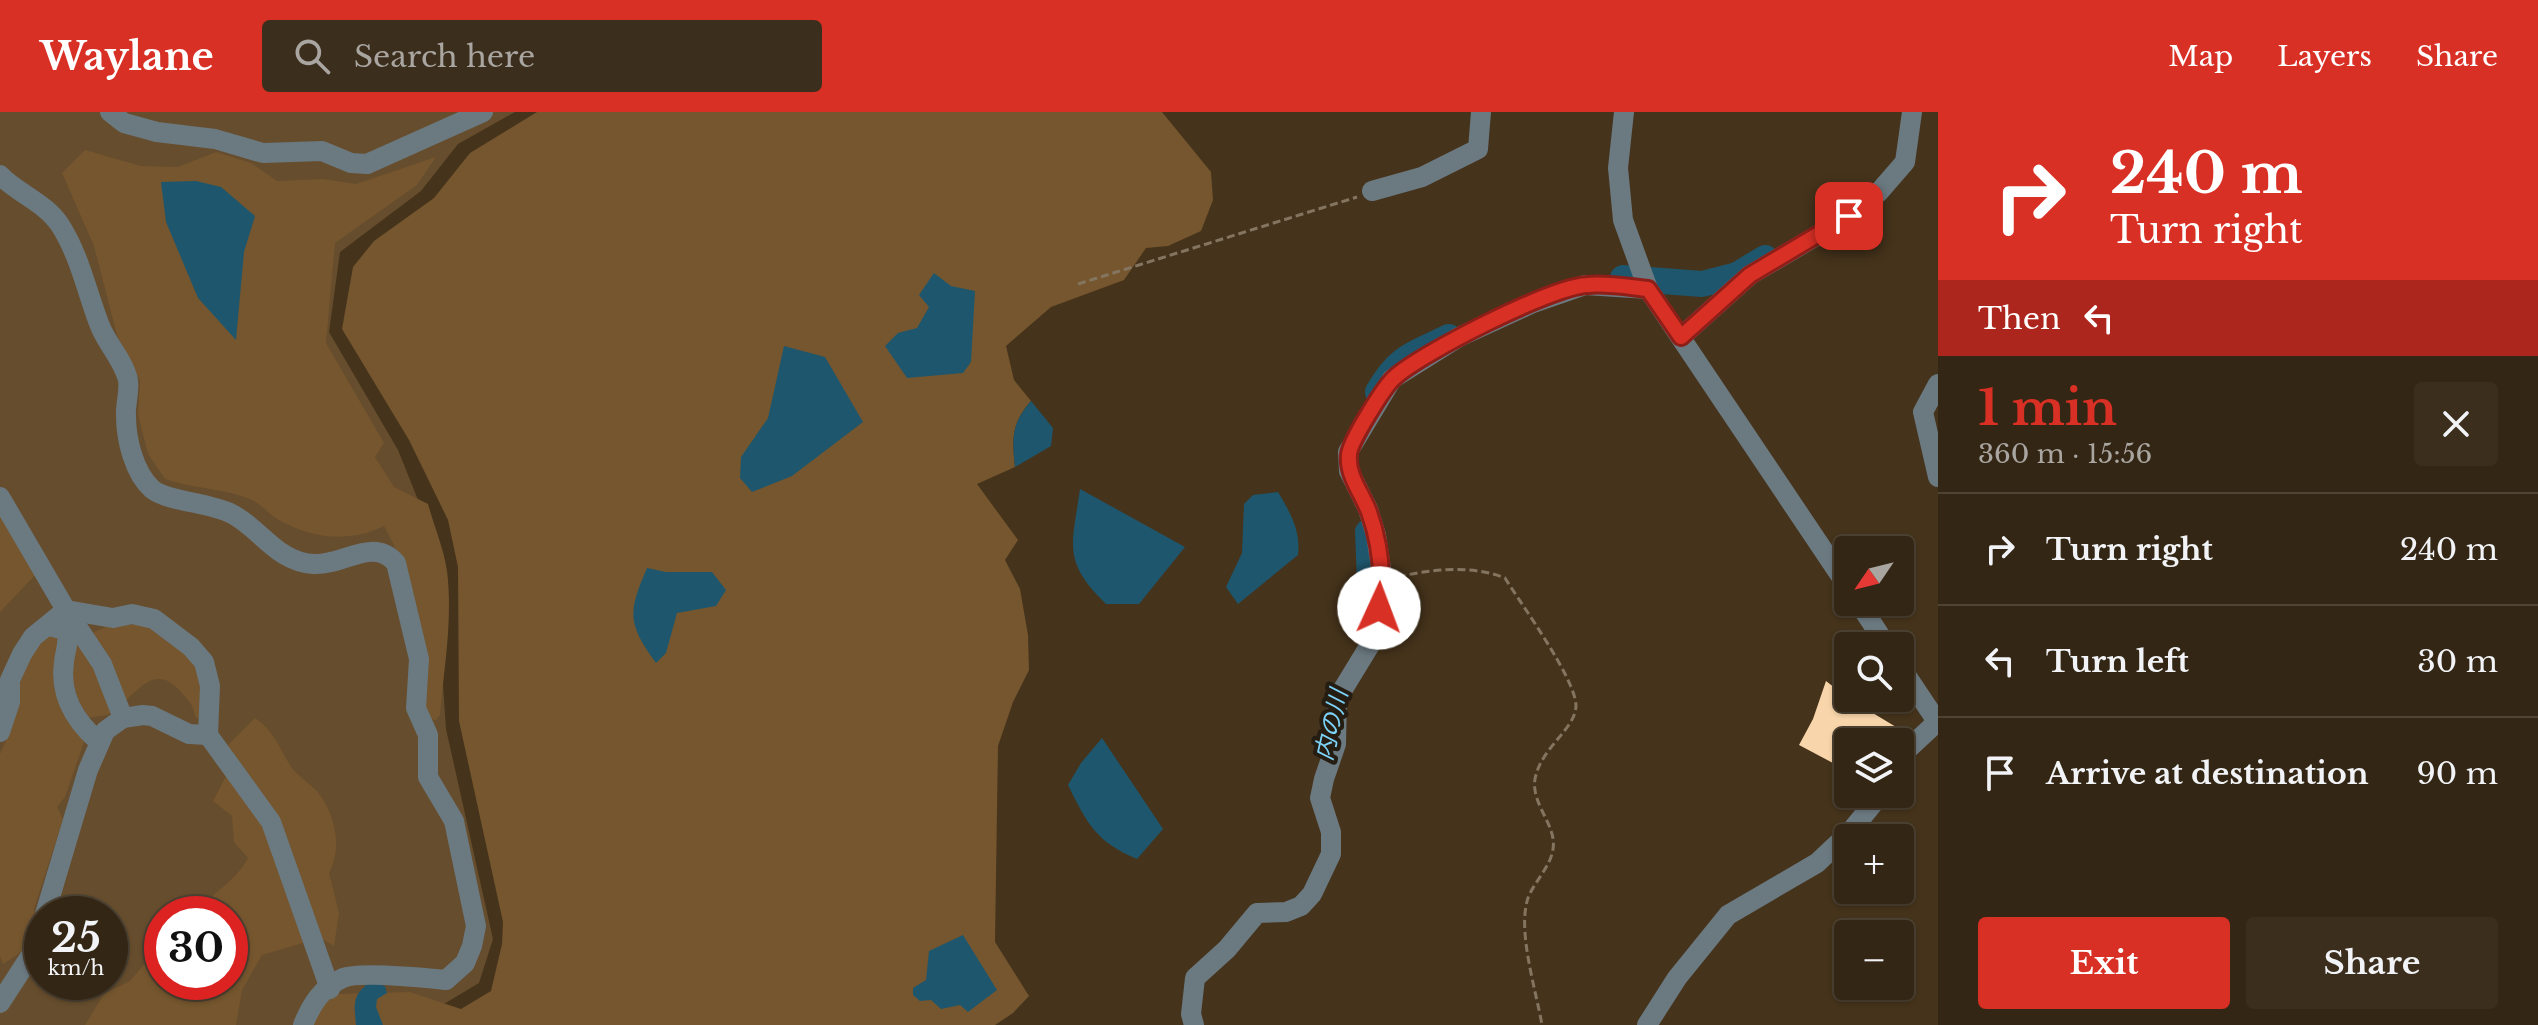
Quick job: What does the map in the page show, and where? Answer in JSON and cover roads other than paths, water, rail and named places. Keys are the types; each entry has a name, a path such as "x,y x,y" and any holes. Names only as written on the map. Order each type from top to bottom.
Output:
{"street":[{"path":"110,112 124,123 157,132 215,139 263,153 322,151 351,163 367,164 483,112"},
{"path":"1372,191 1422,177 1478,149 1481,112"},
{"path":"1624,112 1618,168 1623,220 1648,289 1834,566"},
{"path":"1681,337 1750,275 1835,225 1879,192 1905,162 1912,112"},
{"path":"0,175 59,222 71,244 100,327 128,380 127,435 144,481 154,491 169,497 214,505 237,516 285,556 306,564 326,565 374,549 386,552 396,563 419,659 416,708 428,735 428,777 454,821 476,926 472,946 465,963 446,980 344,978 316,996 303,1025"},
{"path":"1194,1025 1191,1014 1195,978 1227,949 1257,913 1286,912 1301,906 1324,873 1331,854 1331,832 1320,798 1336,744 1337,699 1376,635 1383,581 1376,535 1368,509 1349,471 1348,452 1392,379 1459,337 1533,303 1585,285 1648,289"},
{"path":"1938,384 1923,412 1938,477"},
{"path":"0,497 66,610 102,664 123,718"},
{"path":"66,610 113,618 132,614 154,619 191,647 204,662 210,686 208,735 271,822 330,989"},
{"path":"0,732 10,702 10,680 33,637 66,610"},
{"path":"48,626 66,630 69,641 64,662 66,695 78,724 99,742"},
{"path":"1914,687 1938,722 1914,744"},
{"path":"51,896 99,742 112,724 123,718 152,716 189,734 208,735"},
{"path":"1647,1025 1677,978 1728,915 1817,863 1850,832 1870,808"},
{"path":"0,1003 24,966"}],"water":[{"path":"196,181 221,187 255,216 244,252 236,340 198,298 166,222 161,182"},
{"path":"934,273 951,286 975,291 971,362 963,373 907,378 885,346 898,333 917,328 929,307 919,295"},
{"path":"784,346 825,357 863,422 792,476 752,492 740,478 741,457 768,418"},
{"path":"1031,401 1053,428 1051,446 1015,467 1014,432"},
{"path":"1080,489 1185,547 1139,604 1106,604 1082,576 1076,564 1073,539"},
{"path":"1278,492 1296,530 1298,555 1238,604 1226,587 1242,553 1244,504 1253,495"},
{"path":"647,568 666,572 712,572 726,590 716,606 677,613 666,653 656,663 635,627 634,617 636,596"},
{"path":"1102,738 1163,829 1137,859 1112,846 1094,830 1068,785"},
{"path":"963,935 997,990 968,1012 960,1005 941,1009 931,1000 920,1001 913,995 913,988 926,980 929,951"},
{"path":"370,982 385,986 387,993 377,999 376,1007 383,1025 356,1025 356,1000"}],"waterway":[{"name":"内の川","path":"1623,278 1702,284 1737,275 1765,258"},
{"name":"内の川","path":"1378,392 1400,363 1449,337"},
{"name":"内の川","path":"1368,532 1372,628"}]}
